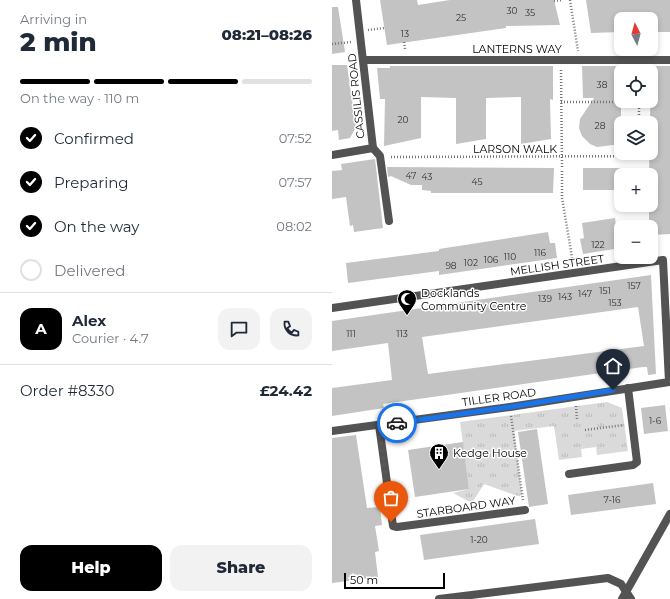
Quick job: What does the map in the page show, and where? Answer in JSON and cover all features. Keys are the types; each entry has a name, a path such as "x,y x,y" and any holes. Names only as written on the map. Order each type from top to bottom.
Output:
{"street":[{"name":"CASSILIS ROAD","path":"332,154 373,148 356,0"},
{"name":"LANTERNS WAY","path":"364,60 399,63 561,60 670,60"},
{"path":"373,148 380,156 389,221"},
{"name":"MELLISH STREET","path":"332,308 575,274 663,260 669,382"},
{"name":"TILLER ROAD","path":"332,431 510,407 669,382"},
{"path":"569,474 633,465 637,462 628,388"},
{"name":"STARBOARD WAY","path":"379,425 392,526 397,527 525,510"},
{"path":"626,597 670,514"},
{"path":"439,599 597,578 615,580 622,584 626,597"}],"path":[{"path":"554,1 561,0"},
{"path":"570,0 579,60"},
{"path":"332,44 384,28"},
{"path":"561,60 562,198 575,274"},
{"path":"561,102 639,102 639,116"},
{"name":"LARSON WALK","path":"380,156 614,156"},
{"path":"576,406 578,419"},
{"path":"510,407 525,510"},
{"path":"585,430 624,425"}],"green space":[{"path":"607,402 622,408 628,451 597,455 596,447 581,449 582,457 559,460 554,426 514,431 522,495 518,496 484,484 472,503 453,493 469,489 460,422"}],"building":[{"path":"380,0 417,0 418,5 450,0 554,0 560,25 506,26 506,28 387,45"},
{"path":"586,0 670,0 670,32 658,32 658,12 614,12 614,32 591,33"},
{"path":"332,7 338,7 345,52 332,54"},
{"path":"332,65 347,65 356,127 350,138 339,140 338,130 332,131"},
{"path":"390,66 553,66 553,100 550,99 551,139 521,144 521,97 486,98 486,139 456,144 456,98 421,97 421,138 384,146 385,99 380,99 377,68 390,68"},
{"path":"582,66 614,66 614,108 621,108 621,116 614,116 614,145 597,147 590,144 582,136 579,128 580,119 594,98 583,98"},
{"path":"658,66 670,66 670,234 658,235 658,220 649,220 649,212 658,212 658,168 649,168 649,160 658,160 658,116 650,116 650,108 658,108"},
{"path":"375,159 383,228 354,232 353,225 350,226 346,197 332,199 332,171 342,170 341,164"},
{"path":"387,167 554,168 553,193 431,193 431,191 422,190 422,185 411,185 391,176 388,177"},
{"path":"583,168 614,168 614,190 583,190"},
{"path":"615,218 614,249 583,254 580,239 584,238 582,223"},
{"path":"548,232 550,243 555,243 557,258 439,275 439,271 348,283 346,263 439,251 439,249"},
{"path":"651,275 656,374 648,375 647,367 643,367 383,404 384,408 332,416 332,388 392,380 388,343 332,351 332,321","holes":["638,307 644,346 428,374 422,337"]},
{"path":"665,405 668,431 644,434 641,408"},
{"path":"537,429 548,504 529,507 518,432"},
{"path":"356,435 367,508 380,507 382,525 375,526 379,551 375,552 378,577 332,583 332,438"},
{"name":"Kedge House","path":"463,442 469,489 415,497 408,450"},
{"path":"653,483 656,504 571,515 568,495"},
{"path":"535,519 539,544 424,560 420,535"}],"way so far":[{"path":"391,522 379,425 397,423"}],"place":[{"name":"Docklands Community Centre","path":"407,316"},
{"name":"Kedge House","path":"439,470"}],"route":[{"path":"397,423 510,407 613,390"}]}
